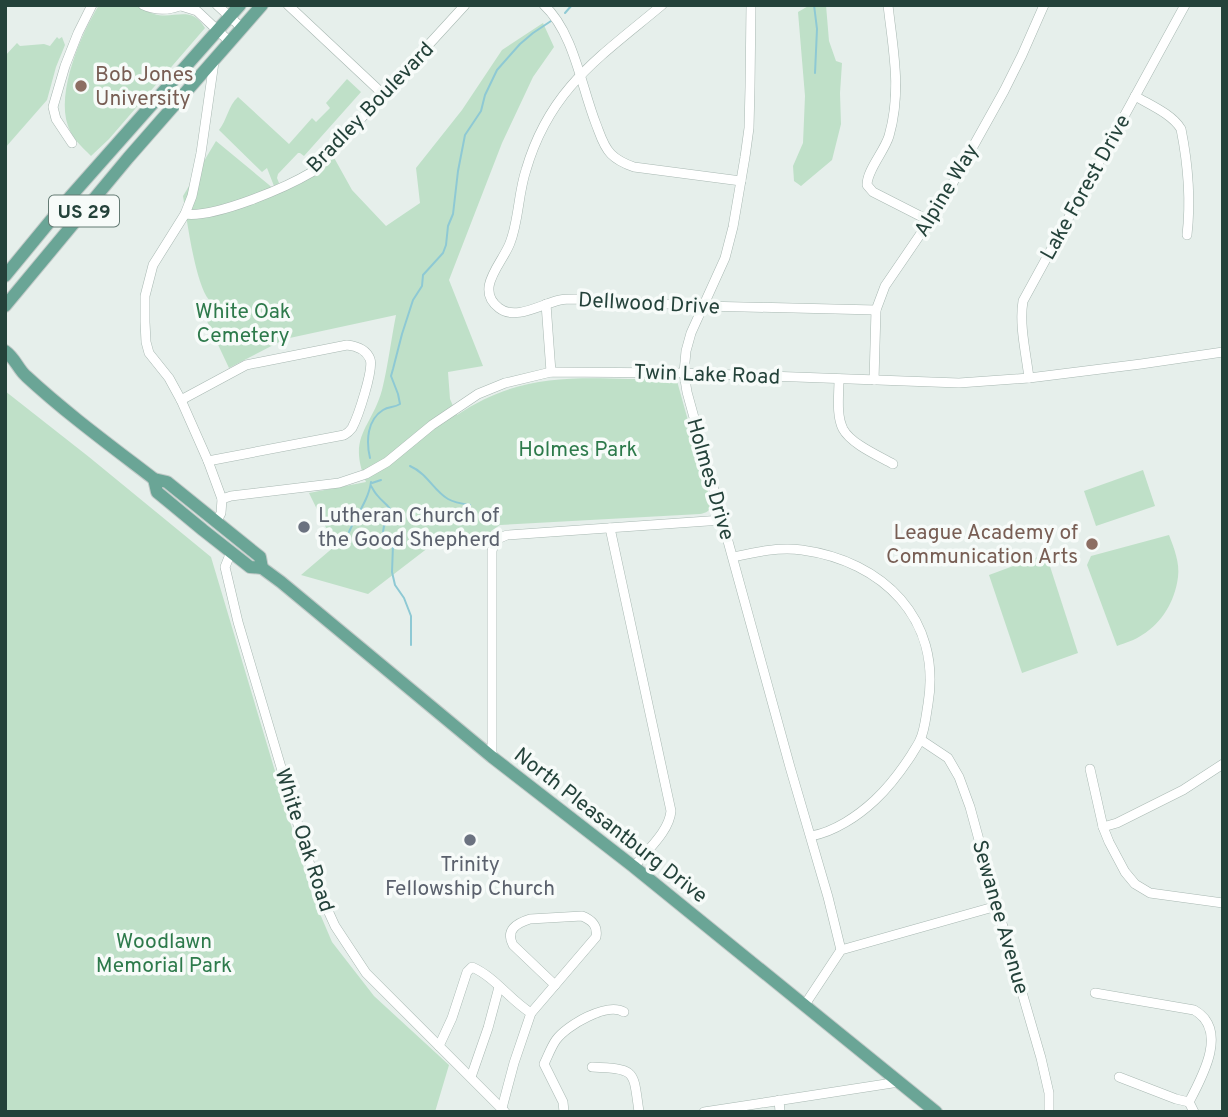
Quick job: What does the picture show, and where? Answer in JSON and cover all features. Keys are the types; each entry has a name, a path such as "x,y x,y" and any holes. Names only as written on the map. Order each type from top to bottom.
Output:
{"main road":[{"name":"US 29","path":"5,276 70,197 240,5"},
{"name":"US 29","path":"5,306 262,5"},
{"path":"170,85 183,95"},
{"path":"34,240 49,253"},
{"name":"North Pleasantburg Drive","path":"5,351 11,355 23,374 154,479 166,482 260,557 262,568"},
{"name":"North Pleasantburg Drive","path":"5,368 23,374"},
{"name":"North Pleasantburg Drive","path":"154,479 157,492 250,567 262,568 492,757 634,867 936,1112"}],"street":[{"path":"72,143 56,120 54,107 65,66 92,5"},
{"path":"217,5 242,28"},
{"path":"288,5 384,95"},
{"name":"Bradley Boulevard","path":"185,214 194,216 214,211 292,184 302,178 320,164 465,5"},
{"name":"Dellwood Drive","path":"662,5 589,65 556,104 542,126 525,173 508,249 487,287 492,302 507,313 561,299 876,310"},
{"name":"Holmes Drive","path":"751,5 748,128 741,181 729,244 691,333 684,373 841,950"},
{"path":"888,5 896,100 888,137 868,177 867,185 873,192 930,221"},
{"name":"Alpine Way","path":"874,380 876,310 892,275 930,221 1004,91 1044,5"},
{"name":"Lake Forest Drive","path":"1029,378 1022,321 1023,301 1185,5"},
{"path":"147,6 157,10 181,6 197,11 230,42"},
{"path":"548,7 564,33 607,149 623,163 646,169 741,181"},
{"path":"213,518 221,513 222,499 181,400 169,378 149,353 146,342 145,296 152,265 185,214 192,196 214,60"},
{"path":"1135,96 1172,118 1181,129 1189,191 1187,235"},
{"path":"546,304 551,372"},
{"path":"181,400 247,365 256,363 347,345 362,349 370,359 371,369 357,418 348,433 208,461"},
{"name":"Twin Lake Road","path":"222,499 339,483 366,474 382,466 432,425 478,394 505,383 551,372 684,373 959,383 1029,378 1223,352"},
{"path":"839,379 839,408 845,433 893,464"},
{"path":"492,757 492,551 495,540 507,536 722,520"},
{"path":"610,527 671,811 666,827 634,867"},
{"path":"733,557 774,550 802,550 852,564 892,589 909,608 929,657 930,692 920,740 895,779 869,806 844,823 811,836"},
{"name":"White Oak Road","path":"232,552 225,567 238,622 315,882 335,926 366,973 503,1110"},
{"name":"Sewanee Avenue","path":"920,740 948,758 959,777 970,807 1041,1058 1049,1093 1049,1112"},
{"path":"1103,827 1183,790 1223,764"},
{"path":"1090,769 1103,827 1125,872 1135,884 1143,890 1173,897 1223,903"},
{"path":"804,1006 841,950 997,906"},
{"path":"503,1110 514,1063 531,1013 555,985 596,937 594,925 588,918 582,916 530,919 520,922 511,931 510,940 513,945 555,985"},
{"path":"439,1046 472,967 481,971 531,1013"},
{"path":"471,1077 499,987"},
{"path":"1095,993 1194,1010 1212,1023 1217,1037 1215,1052 1189,1102"},
{"path":"564,1112 563,1102 544,1064 551,1048 561,1034 579,1021 611,1010 624,1012"},
{"path":"592,1067 626,1070 632,1075 636,1083 639,1112"},
{"path":"1119,1077 1189,1102"},
{"path":"704,1112 899,1082"},
{"path":"779,1100 780,1112"},
{"path":"1189,1102 1194,1112"}],"green space":[{"path":"99,5 133,5 161,15 188,15 200,21 205,28 109,139 91,156 68,126 65,97 78,47"},
{"path":"810,5 826,5 829,41 836,61 842,63 841,124 832,160 801,186 794,181 793,166 803,143 805,96 798,12"},
{"path":"543,23 554,47 533,77 502,143 449,280 483,366 448,372 450,399 457,415 498,393 539,382 581,378 677,381 711,503 710,508 700,514 500,525 491,531 488,544 433,544 368,594 301,575 335,546 309,493 366,482 359,454 360,443 382,390 396,315 285,339 229,368 205,317 209,300 196,266 183,196 216,141 274,189 332,154 352,190 386,226 420,203 416,168 462,110 502,50"},
{"path":"57,37 62,37 65,45 47,100 5,148 5,56 17,43 20,46 50,46"},
{"path":"347,79 361,92 304,156 298,153 278,174 279,183 274,186 267,168 262,172 219,130 238,97 289,144 312,118 316,122 330,108 326,103"},
{"name":"Woodlawn Memorial Park","path":"5,391 211,557 312,895 332,942 374,996 449,1065 435,1112 5,1112"},
{"path":"1143,470 1155,506 1096,526 1084,491"},
{"path":"1169,535 1178,572 1171,603 1149,630 1117,646 1087,565 1091,556"},
{"path":"1046,554 1078,653 1022,673 989,575"}],"waterway":[{"path":"565,13 572,5"},
{"path":"814,5 817,29 815,73"},
{"path":"370,458 368,438 374,419 383,410 400,404 391,376 413,300 422,286 423,275 443,253 446,245 465,135 481,111 497,70 520,44 551,21"},
{"path":"410,466 448,499 470,505"},
{"path":"372,483 381,480"},
{"path":"349,532 365,501 371,482"},
{"path":"371,486 391,513 392,517 384,526 383,532 393,545 392,572 395,585 411,616 411,645"}],"place":[{"name":"Bob Jones University","path":"81,86"},
{"name":"Lutheran Church of the Good Shepherd","path":"304,527"},
{"name":"League Academy of Communication Arts","path":"1092,544"},
{"name":"Trinity Fellowship Church","path":"470,840"}],"park label":[{"name":"White Oak Cemetery","path":"243,323"},
{"name":"Holmes Park","path":"578,449"}]}
